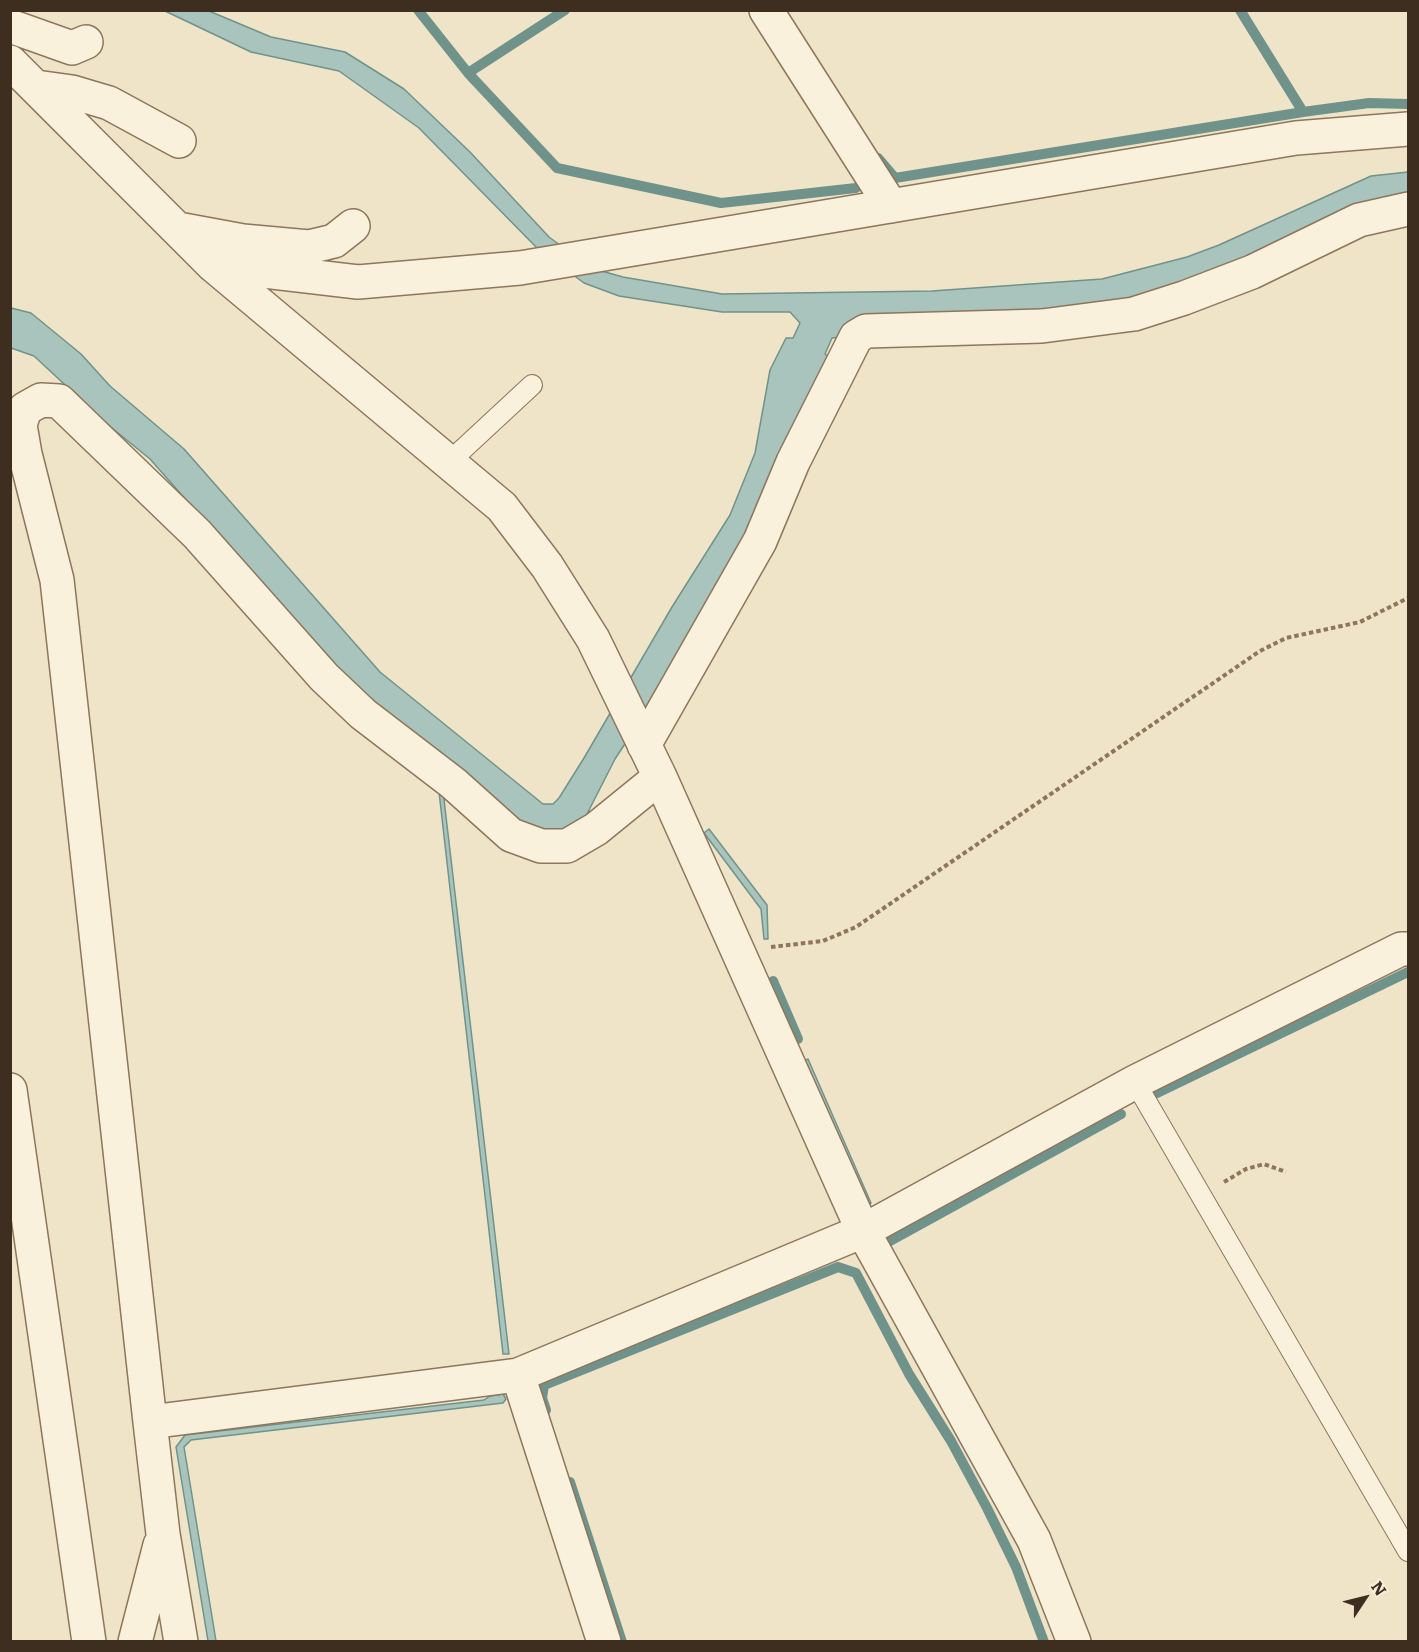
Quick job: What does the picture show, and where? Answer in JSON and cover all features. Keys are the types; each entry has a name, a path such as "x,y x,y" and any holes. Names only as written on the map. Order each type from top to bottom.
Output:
{"street":[{"path":"766,10 891,206"},
{"path":"10,26 72,48 86,42"},
{"path":"10,62 213,265 502,507 547,566 593,639 660,777 863,1231 1034,1540 1074,1641"},
{"path":"36,87 72,92 109,103 178,141"},
{"path":"213,265 358,282 547,264 1296,138 1408,129"},
{"path":"644,745 760,541 794,462 856,337 866,332 1042,326 1134,314 1252,272 1359,220 1408,209"},
{"path":"178,230 243,241 309,247 334,241 352,226"},
{"path":"181,1641 163,1534 57,580 25,454 20,425 25,409 41,400 58,401 197,534 324,677 363,714 453,783 511,835 541,846 567,846 596,829 660,777"},
{"path":"150,1422 518,1376 863,1231 1135,1082 1401,949 1408,949"},
{"path":"10,1090 89,1641"},
{"path":"518,1376 604,1641"},
{"path":"135,1641 163,1534"}],"lane":[{"path":"448,463 532,385"},
{"path":"1135,1082 1408,1551"}],"path":[{"path":"738,950 823,941 856,927 1260,651 1286,638 1360,622 1408,598"},
{"path":"1202,1196 1246,1169 1264,1164 1286,1172"}],"water":[{"path":"165,11 209,11 271,37 345,52 404,89 470,152 549,237 591,268 623,277 722,294 932,291 1102,279 1187,257 1219,245 1371,176 1408,172 1408,195 1209,276 1104,304 832,338 825,354 831,359 772,485 661,689 615,759 583,822 569,832 533,833 339,673 150,459 107,424 34,356 11,348 11,308 31,313 81,354 110,386 184,449 380,672 543,804 553,804 559,798 672,607 730,515 755,453 770,370 786,338 793,338 800,323 790,312 722,312 619,296 584,283 538,249 419,128 339,71 251,52"},
{"path":"443,791 509,1354 503,1354 439,792"},
{"path":"709,829 767,905 768,939 764,939 761,909 704,833"},
{"path":"808,1059 871,1203 866,1205 804,1061"},
{"path":"503,1394 506,1399 503,1403 191,1440 184,1447 216,1641 208,1641 176,1447 185,1435 484,1400 490,1396"}],"waterway":[{"path":"418,10 468,73 557,168 721,203 856,188"},
{"path":"468,73 565,10"},
{"path":"1240,10 1303,112"},
{"path":"878,158 895,178 1303,112 1369,103 1408,104"},
{"path":"1157,1093 1408,972"},
{"path":"773,981 798,1039"},
{"path":"888,1242 1121,1114"},
{"path":"546,1410 542,1398 544,1385 838,1267 856,1273 909,1374 951,1441 987,1508 1016,1567 1044,1642"},
{"path":"570,1482 622,1642"}]}
